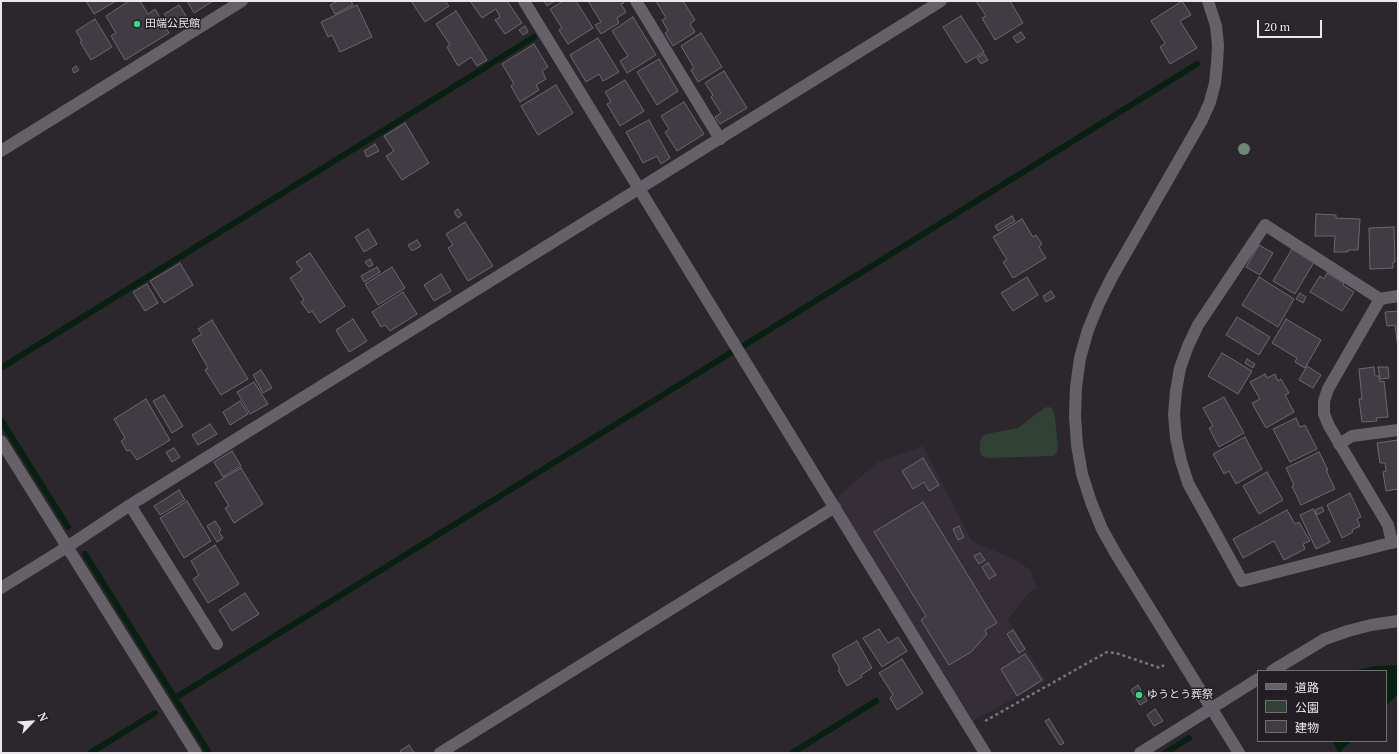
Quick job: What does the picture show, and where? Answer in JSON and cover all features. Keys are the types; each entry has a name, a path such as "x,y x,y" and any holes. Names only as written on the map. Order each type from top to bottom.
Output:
{"street":[{"path":"1,151 242,1"},
{"path":"524,1 985,753"},
{"path":"636,1 720,139"},
{"path":"1,588 67,547 130,505 941,1"},
{"path":"1208,1 1216,26 1218,45 1215,83 1210,102 1202,120 1112,277 1099,303 1088,330 1080,358 1076,387 1075,416 1077,445 1082,474 1102,529 1239,753"},
{"path":"1380,299 1328,389 1324,401 1324,414 1329,426 1388,525 1395,542 1242,581 1188,483 1176,438 1174,414 1180,368 1198,325 1265,225 1380,299 1398,296"},
{"path":"1340,444 1352,436 1398,430"},
{"path":"1,441 196,753"},
{"path":"130,505 217,644"},
{"path":"440,753 835,507"},
{"path":"1274,670 1325,639 1371,625 1398,621"},
{"path":"1140,753 1257,681"}],"path":[{"path":"970,728 1107,652 1116,653 1160,668 1167,664"}],"shaded area":[{"path":"923,446 972,541 1018,561 1030,570 1038,589 1030,592 1008,619 1046,681 973,721 836,498 878,462"},
{"path":"1398,665 1398,694 1387,705 1387,670 1356,670 1376,666"},
{"path":"1333,742 1350,742 1339,753"}],"green space":[{"path":"1044,408 1052,408 1055,416 1058,447 1057,452 1053,456 987,458 982,456 980,451 980,442 982,437 986,434 1018,428"}],"building":[{"path":"86,1 116,1 94,14"},
{"name":"田端公民館","path":"129,1 140,1 148,14 155,9 169,33 125,60 111,36 116,33 106,16"},
{"path":"187,1 213,1 194,13"},
{"path":"338,1 351,1 353,5 335,14 330,5"},
{"path":"411,1 445,1 449,6 425,22"},
{"path":"470,1 507,1 522,23 505,34 495,20 500,17 496,9 482,18"},
{"path":"544,1 555,1 547,6"},
{"path":"563,1 576,1 593,28 568,44 559,30 562,28 550,9"},
{"path":"588,1 623,1 624,3 621,4 626,12 617,18 619,23 601,34 595,25 601,22"},
{"path":"656,1 683,1 695,20 690,24 695,32 673,46 665,33 668,31 662,20 666,18"},
{"path":"976,1 1010,1 1023,23 995,40 982,18 986,16"},
{"path":"1182,1 1191,15 1180,21 1197,48 1170,64 1160,47 1165,43 1151,21"},
{"path":"179,5 188,19 173,28 164,14"},
{"path":"357,5 372,37 340,52 332,35 328,37 321,22"},
{"path":"456,11 487,60 477,66 471,57 458,66 447,47 450,45 436,24"},
{"path":"961,16 984,52 966,63 943,27"},
{"path":"633,17 656,55 627,73 620,61 628,56 612,31"},
{"path":"95,19 112,47 91,60 80,42 82,41 76,31"},
{"path":"525,26 528,32 523,35 519,30"},
{"path":"1021,32 1025,38 1017,43 1013,37"},
{"path":"701,33 722,67 698,82 691,70 694,68 681,46"},
{"path":"598,38 619,72 603,81 599,74 586,82 570,55"},
{"path":"534,44 548,67 542,71 546,79 536,85 539,90 520,102 511,86 514,84 502,64"},
{"path":"984,54 988,60 981,64 977,58"},
{"path":"659,59 678,91 657,105 637,72"},
{"path":"76,66 79,70 74,73 72,69"},
{"path":"724,71 747,108 720,124 715,117 721,113 711,97 713,95 705,83"},
{"path":"625,80 644,111 620,126 607,104 611,102 605,92"},
{"path":"556,85 573,113 538,135 521,106"},
{"path":"684,102 704,134 677,151 665,132 669,129 661,116"},
{"path":"649,120 670,158 661,164 657,156 643,163 626,132"},
{"path":"405,123 429,163 402,180 386,156 394,151 384,136"},
{"path":"375,144 379,151 367,157 364,151"},
{"path":"458,209 462,215 458,218 454,212"},
{"path":"1316,214 1336,215 1336,218 1360,219 1358,250 1334,252 1335,236 1315,236"},
{"path":"1012,216 1015,221 998,231 995,226"},
{"path":"1022,219 1033,237 1036,235 1042,244 1039,247 1046,258 1013,278 1003,262 1007,260 993,237"},
{"path":"465,222 493,266 468,281 448,248 453,245 446,234"},
{"path":"1394,227 1395,262 1393,262 1393,268 1370,269 1369,228"},
{"path":"368,229 377,244 364,252 355,237"},
{"path":"417,240 421,246 412,251 408,245"},
{"path":"1259,245 1273,253 1260,275 1246,267"},
{"path":"1292,249 1314,262 1295,294 1273,281"},
{"path":"310,253 345,306 320,323 312,311 309,313 301,302 304,300 290,278 302,270 296,262"},
{"path":"370,259 373,265 369,267 365,262"},
{"path":"180,263 193,285 164,303 150,281"},
{"path":"377,267 380,272 364,282 361,276"},
{"path":"392,267 405,288 378,305 365,284"},
{"path":"1327,273 1344,283 1343,285 1354,292 1342,311 1310,292 1320,276 1324,279"},
{"path":"441,274 451,291 434,301 424,285"},
{"path":"1027,277 1038,295 1013,311 1001,293"},
{"path":"1259,277 1294,299 1278,327 1242,305"},
{"path":"147,284 158,303 145,311 133,292"},
{"path":"1051,291 1055,297 1046,302 1043,296"},
{"path":"403,292 417,314 390,331 385,325 381,327 372,312"},
{"path":"1300,293 1306,297 1303,303 1296,299"},
{"path":"1398,311 1398,348 1395,325 1387,326 1385,312"},
{"path":"1237,317 1270,337 1259,355 1226,335"},
{"path":"353,319 367,341 349,352 336,330"},
{"path":"1286,319 1321,340 1305,368 1295,362 1297,358 1272,343"},
{"path":"212,320 248,379 221,395 205,370 208,368 192,340 202,334 198,329"},
{"path":"1222,353 1252,371 1238,394 1208,376"},
{"path":"1247,359 1255,364 1253,368 1245,363"},
{"path":"1307,366 1321,375 1313,388 1299,380"},
{"path":"1374,367 1375,376 1379,376 1380,382 1384,381 1388,417 1376,418 1377,421 1362,422 1359,399 1362,399 1359,369"},
{"path":"1378,367 1388,367 1389,378 1380,379"},
{"path":"261,370 272,388 263,393 253,375"},
{"path":"1265,374 1267,378 1275,374 1278,381 1281,379 1289,393 1285,395 1294,412 1266,428 1252,403 1260,399 1250,382"},
{"path":"254,382 268,404 250,414 237,392"},
{"path":"164,395 183,426 172,433 153,401"},
{"path":"1224,397 1244,433 1219,447 1209,428 1213,426 1203,408"},
{"path":"146,399 170,440 137,460 130,450 127,451 121,441 125,438 114,419"},
{"path":"240,401 248,414 230,425 223,412"},
{"path":"1296,418 1300,427 1305,425 1317,449 1290,462 1273,429"},
{"path":"210,424 217,434 198,445 192,435"},
{"path":"1245,437 1262,469 1236,484 1229,471 1224,474 1213,454"},
{"path":"1398,440 1398,489 1386,491 1383,472 1386,471 1385,463 1380,463 1377,443"},
{"path":"174,448 180,457 172,462 166,452"},
{"path":"232,451 241,466 223,477 214,462"},
{"path":"1319,452 1335,489 1301,505 1292,486 1294,485 1286,468"},
{"path":"923,458 939,485 929,491 924,482 913,489 902,471"},
{"path":"241,468 263,504 234,523 225,508 229,506 215,483"},
{"path":"1267,472 1283,500 1259,514 1243,486"},
{"path":"179,490 185,500 160,515 154,506"},
{"path":"1350,493 1361,517 1357,519 1360,526 1342,538 1327,505"},
{"path":"187,501 211,541 184,558 160,518"},
{"path":"923,502 997,623 985,630 987,634 971,652 949,665 921,620 926,616 874,532"},
{"path":"1322,507 1324,511 1317,515 1315,510"},
{"path":"1313,509 1330,542 1316,549 1300,515"},
{"path":"1287,510 1295,524 1299,522 1310,541 1303,544 1305,549 1284,560 1274,541 1243,558 1233,539"},
{"path":"215,521 221,530 219,532 223,538 217,542 207,526"},
{"path":"959,526 964,537 958,540 953,529"},
{"path":"215,545 239,584 208,603 193,579 199,575 191,561"},
{"path":"980,553 985,560 979,564 974,556"},
{"path":"988,563 996,575 989,579 982,567"},
{"path":"245,593 259,614 232,631 219,610"},
{"path":"879,629 888,643 898,637 907,651 882,667 863,638"},
{"path":"1013,630 1025,649 1019,653 1007,634"},
{"path":"857,641 872,668 861,675 862,677 847,686 832,655"},
{"path":"1025,654 1042,680 1017,696 1001,669"},
{"path":"902,659 923,693 897,710 890,698 893,695 879,673"},
{"name":"ゆうとう葬祭","path":"1138,685 1147,701 1140,705 1131,690"},
{"path":"1155,709 1163,721 1154,726 1147,715"},
{"path":"1049,719 1064,743 1060,745 1045,721"},
{"path":"409,745 414,753 401,753 400,751"}],"waterway":[{"path":"1,368 534,37"},
{"path":"743,346 1197,64"},
{"path":"175,698 732,352"},
{"path":"1,420 68,527"},
{"path":"85,554 209,753"},
{"path":"792,753 876,701"},
{"path":"90,753 155,713"},
{"path":"1165,753 1189,738"}],"place":[{"name":"田端公民館","path":"137,24"},
{"name":"ゆうとう葬祭","path":"1139,695"}]}
